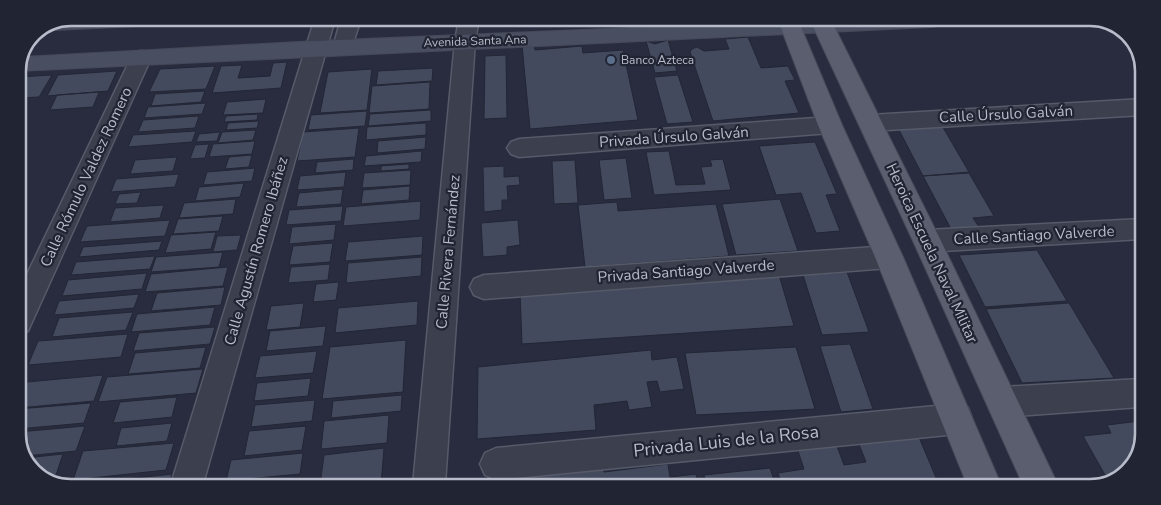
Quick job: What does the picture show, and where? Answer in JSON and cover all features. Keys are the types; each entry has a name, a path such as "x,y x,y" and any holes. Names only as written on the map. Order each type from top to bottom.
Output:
{"main road":[{"name":"Avenida Santa Ana","path":"27,64 343,47 467,30 725,26"},
{"path":"789,26 830,124 889,256 982,479"},
{"name":"Heroica Escuela Naval Militar","path":"822,26 927,241 1038,479"}],"street":[{"name":"Calle Agustín Romero Ibáñez","path":"188,479 323,26"},
{"path":"343,47 349,26"},
{"name":"Calle Rivera Fernández","path":"430,479 467,30"},
{"name":"Calle Rómulo Valdez Romero","path":"26,305 141,58"},
{"name":"Calle Úrsulo Galván","path":"870,124 1135,107"},
{"name":"Privada Úrsulo Galván","path":"518,148 830,124"},
{"name":"Calle Santiago Valverde","path":"927,241 1135,229"},
{"name":"Privada Santiago Valverde","path":"484,287 889,256"},
{"path":"1002,402 1135,393"},
{"name":"Privada Luis de la Rosa","path":"496,464 957,419"}],"building":[{"path":"748,37 761,68 788,66 795,80 785,81 799,113 713,121 690,52 697,47 704,51 729,49 725,39"},
{"path":"668,40 677,71 655,73 646,41 655,44"},
{"path":"534,44 535,50 582,46 583,53 623,50 638,120 530,129 522,45"},
{"path":"506,55 507,118 484,119 485,56"},
{"path":"287,62 281,88 212,93 221,66 242,65 238,78 270,76 273,63"},
{"path":"215,66 206,89 149,92 160,69"},
{"path":"433,68 432,81 376,85 378,71"},
{"path":"372,69 367,110 320,113 328,72"},
{"path":"117,71 108,91 47,96 58,75"},
{"path":"52,75 39,97 26,98 26,77"},
{"path":"678,75 693,122 667,124 654,77"},
{"path":"430,82 429,109 369,113 372,86"},
{"path":"205,91 201,102 151,106 155,94"},
{"path":"99,92 93,107 50,110 57,95"},
{"path":"266,99 263,113 223,115 227,102"},
{"path":"206,103 202,114 144,118 148,107"},
{"path":"431,110 431,121 368,126 370,114"},
{"path":"367,111 365,126 308,130 311,115"},
{"path":"258,114 257,120 224,122 226,116"},
{"path":"199,116 195,128 138,132 143,120"},
{"path":"259,121 257,128 226,130 228,123"},
{"path":"426,123 426,135 366,140 367,127"},
{"path":"941,124 969,172 923,176 898,128"},
{"path":"359,128 355,157 297,161 303,132"},
{"path":"256,130 253,140 218,143 222,132"},
{"path":"196,131 192,142 128,147 133,135"},
{"path":"220,132 217,141 196,142 199,134"},
{"path":"426,137 425,149 377,153 378,141"},
{"path":"255,141 252,154 209,157 213,144"},
{"path":"815,142 837,194 826,195 840,231 816,233 801,193 776,195 759,146"},
{"path":"209,144 205,158 190,159 195,145"},
{"path":"422,151 421,162 364,166 366,156"},
{"path":"669,151 676,185 705,184 701,167 712,166 710,160 723,159 731,190 654,195 646,152"},
{"path":"252,155 249,167 225,169 229,157"},
{"path":"177,157 173,171 130,174 135,160"},
{"path":"626,158 632,198 604,200 599,160"},
{"path":"354,159 353,170 315,173 317,162"},
{"path":"575,160 578,203 554,204 552,161"},
{"path":"409,164 409,169 381,171 381,166"},
{"path":"504,166 504,177 519,176 520,185 507,186 508,200 502,200 502,210 484,212 483,167"},
{"path":"255,168 252,181 203,185 207,172"},
{"path":"411,170 410,185 362,188 364,173"},
{"path":"346,172 344,187 297,190 300,176"},
{"path":"969,173 994,216 973,218 979,227 951,229 923,176"},
{"path":"179,174 175,187 111,192 116,179"},
{"path":"244,183 240,197 195,201 199,187"},
{"path":"410,186 409,200 361,204 363,190"},
{"path":"343,189 341,204 296,207 299,193"},
{"path":"141,192 137,203 115,204 119,194"},
{"path":"236,199 233,214 179,218 184,203"},
{"path":"780,199 798,251 736,255 722,204"},
{"path":"421,201 420,220 343,226 346,207"},
{"path":"617,202 618,211 716,204 729,256 585,267 578,205"},
{"path":"164,205 160,218 110,222 115,208"},
{"path":"343,206 341,221 286,225 289,210"},
{"path":"223,216 219,231 173,234 178,219"},
{"path":"170,220 165,236 80,242 87,226"},
{"path":"518,220 520,245 507,247 507,255 483,257 481,223"},
{"path":"336,224 334,240 289,244 292,227"},
{"path":"216,232 211,249 165,253 171,235"},
{"path":"241,235 237,250 213,252 217,236"},
{"path":"423,236 422,255 345,261 348,242"},
{"path":"162,241 159,250 79,257 83,247"},
{"path":"333,243 330,262 289,265 293,246"},
{"path":"1037,250 1067,301 985,307 959,255"},
{"path":"223,252 219,267 151,272 156,257"},
{"path":"155,256 150,269 71,275 76,262"},
{"path":"422,257 421,276 346,283 348,263"},
{"path":"330,264 328,280 288,283 291,267"},
{"path":"228,267 223,286 145,292 151,274"},
{"path":"847,272 869,332 822,335 803,275"},
{"path":"147,273 142,289 62,296 68,280"},
{"path":"779,275 794,326 522,344 520,292"},
{"path":"339,282 336,300 313,302 316,284"},
{"path":"225,287 221,305 151,311 157,293"},
{"path":"139,294 134,308 54,315 59,301"},
{"path":"418,301 417,325 335,333 338,308"},
{"path":"304,303 300,327 266,330 271,306"},
{"path":"1069,303 1114,378 1022,383 986,309"},
{"path":"215,307 210,325 131,332 137,314"},
{"path":"133,312 126,330 52,337 59,318"},
{"path":"326,326 323,346 266,351 270,331"},
{"path":"215,327 210,344 133,351 139,333"},
{"path":"128,334 121,357 28,365 38,341"},
{"path":"406,340 403,392 322,399 330,347"},
{"path":"850,344 873,409 841,412 820,346"},
{"path":"206,347 200,368 128,374 135,353"},
{"path":"796,347 815,409 696,415 685,353"},
{"path":"651,350 652,360 677,357 684,389 660,392 657,381 647,382 652,407 629,410 627,401 594,405 596,430 477,439 478,367"},
{"path":"317,351 313,373 255,378 260,356"},
{"path":"203,369 196,393 98,402 107,377"},
{"path":"103,375 94,401 26,407 27,382"},
{"path":"311,378 308,396 254,401 257,383"},
{"path":"402,395 401,411 331,418 333,401"},
{"path":"177,397 172,417 113,423 120,402"},
{"path":"315,400 312,421 251,427 255,405"},
{"path":"91,403 84,423 26,428 26,408"},
{"path":"389,415 387,443 321,449 324,421"},
{"path":"1135,422 1135,434 1129,456 1115,471 1105,476 1083,436 1111,433 1107,425"},
{"path":"172,423 167,441 116,446 121,428"},
{"path":"85,426 76,451 32,455 27,442 26,431"},
{"path":"306,426 302,450 244,456 249,431"},
{"path":"918,435 937,479 780,479 778,473 804,469 796,445 835,441 844,465 866,462 858,442"},
{"path":"174,443 166,470 73,479 83,451"},
{"path":"384,448 381,479 321,479 324,455"},
{"path":"303,453 300,474 226,479 231,460"},
{"path":"63,454 56,476 44,469 33,457"},
{"path":"602,457 604,472 668,464 670,477 696,474 697,479 510,479 510,477"},
{"path":"770,468 774,479 705,479 704,475"},
{"path":"172,474 170,479 127,479"},
{"path":"121,477 120,479 100,479"}],"place":[{"name":"Banco Azteca","path":"611,60"}]}
